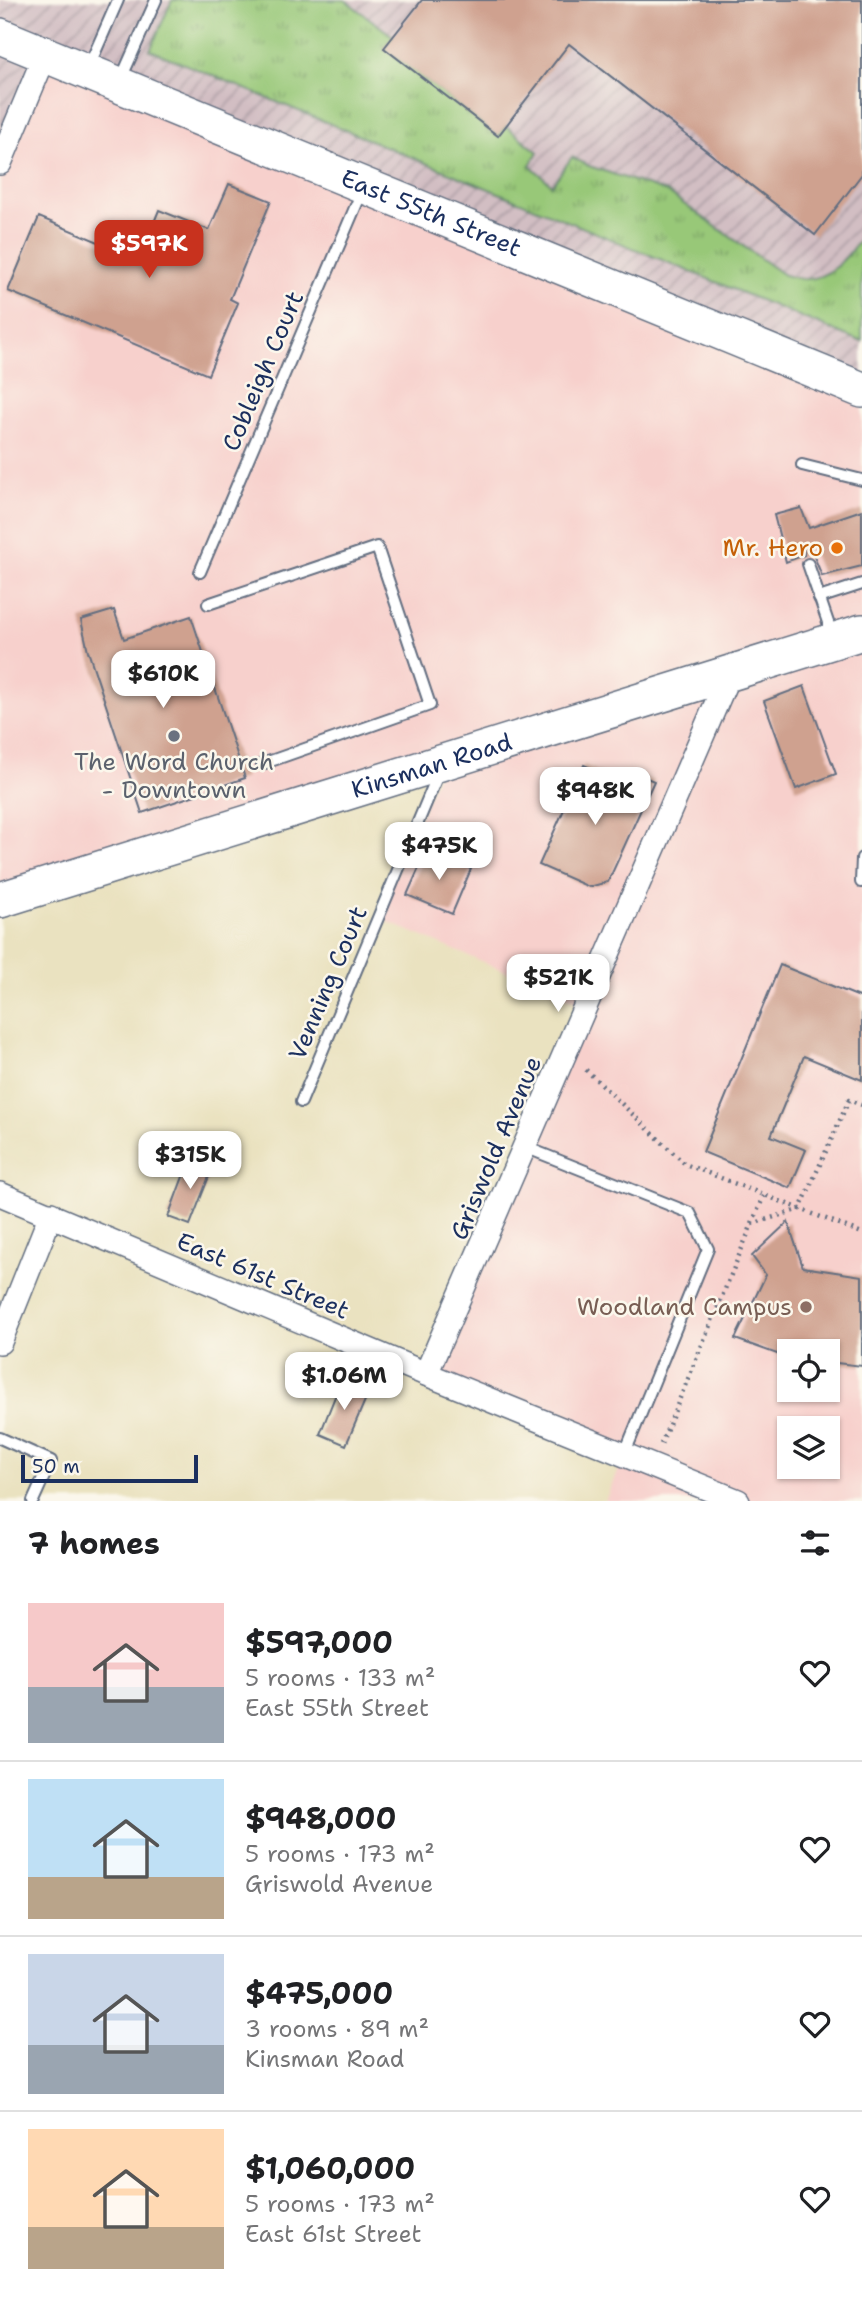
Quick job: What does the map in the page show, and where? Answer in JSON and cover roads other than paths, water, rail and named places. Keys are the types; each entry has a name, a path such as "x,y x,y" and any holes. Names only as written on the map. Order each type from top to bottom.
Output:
{"main road":[{"name":"East 55th Street","path":"0,36 862,390"},
{"name":"Kinsman Road","path":"0,900 848,636"}],"street":[{"path":"0,163 45,55"},
{"name":"Griswold Avenue","path":"426,1374 730,672"},
{"name":"East 61st Street","path":"0,1194 426,1374 738,1501"},
{"path":"0,1342 51,1214"}],"lane":[{"path":"86,72 118,0"},
{"path":"118,85 156,0"},
{"name":"Cobleigh Court","path":"200,572 364,186"},
{"path":"802,465 862,480"},
{"path":"208,604 377,547 430,705 262,764"},
{"path":"808,564 819,598 848,636"},
{"path":"819,598 862,584"},
{"name":"Venning Court","path":"301,1102 442,763"},
{"path":"861,882 862,858"},
{"path":"525,1147 690,1213 708,1249 624,1455"},
{"path":"0,1438 51,1461 33,1501"}],"place":[{"name":"Mr. Hero","path":"837,548"},
{"name":"The Word Church - Downtown","path":"174,736"},
{"name":"Woodland Campus","path":"806,1307"}]}
